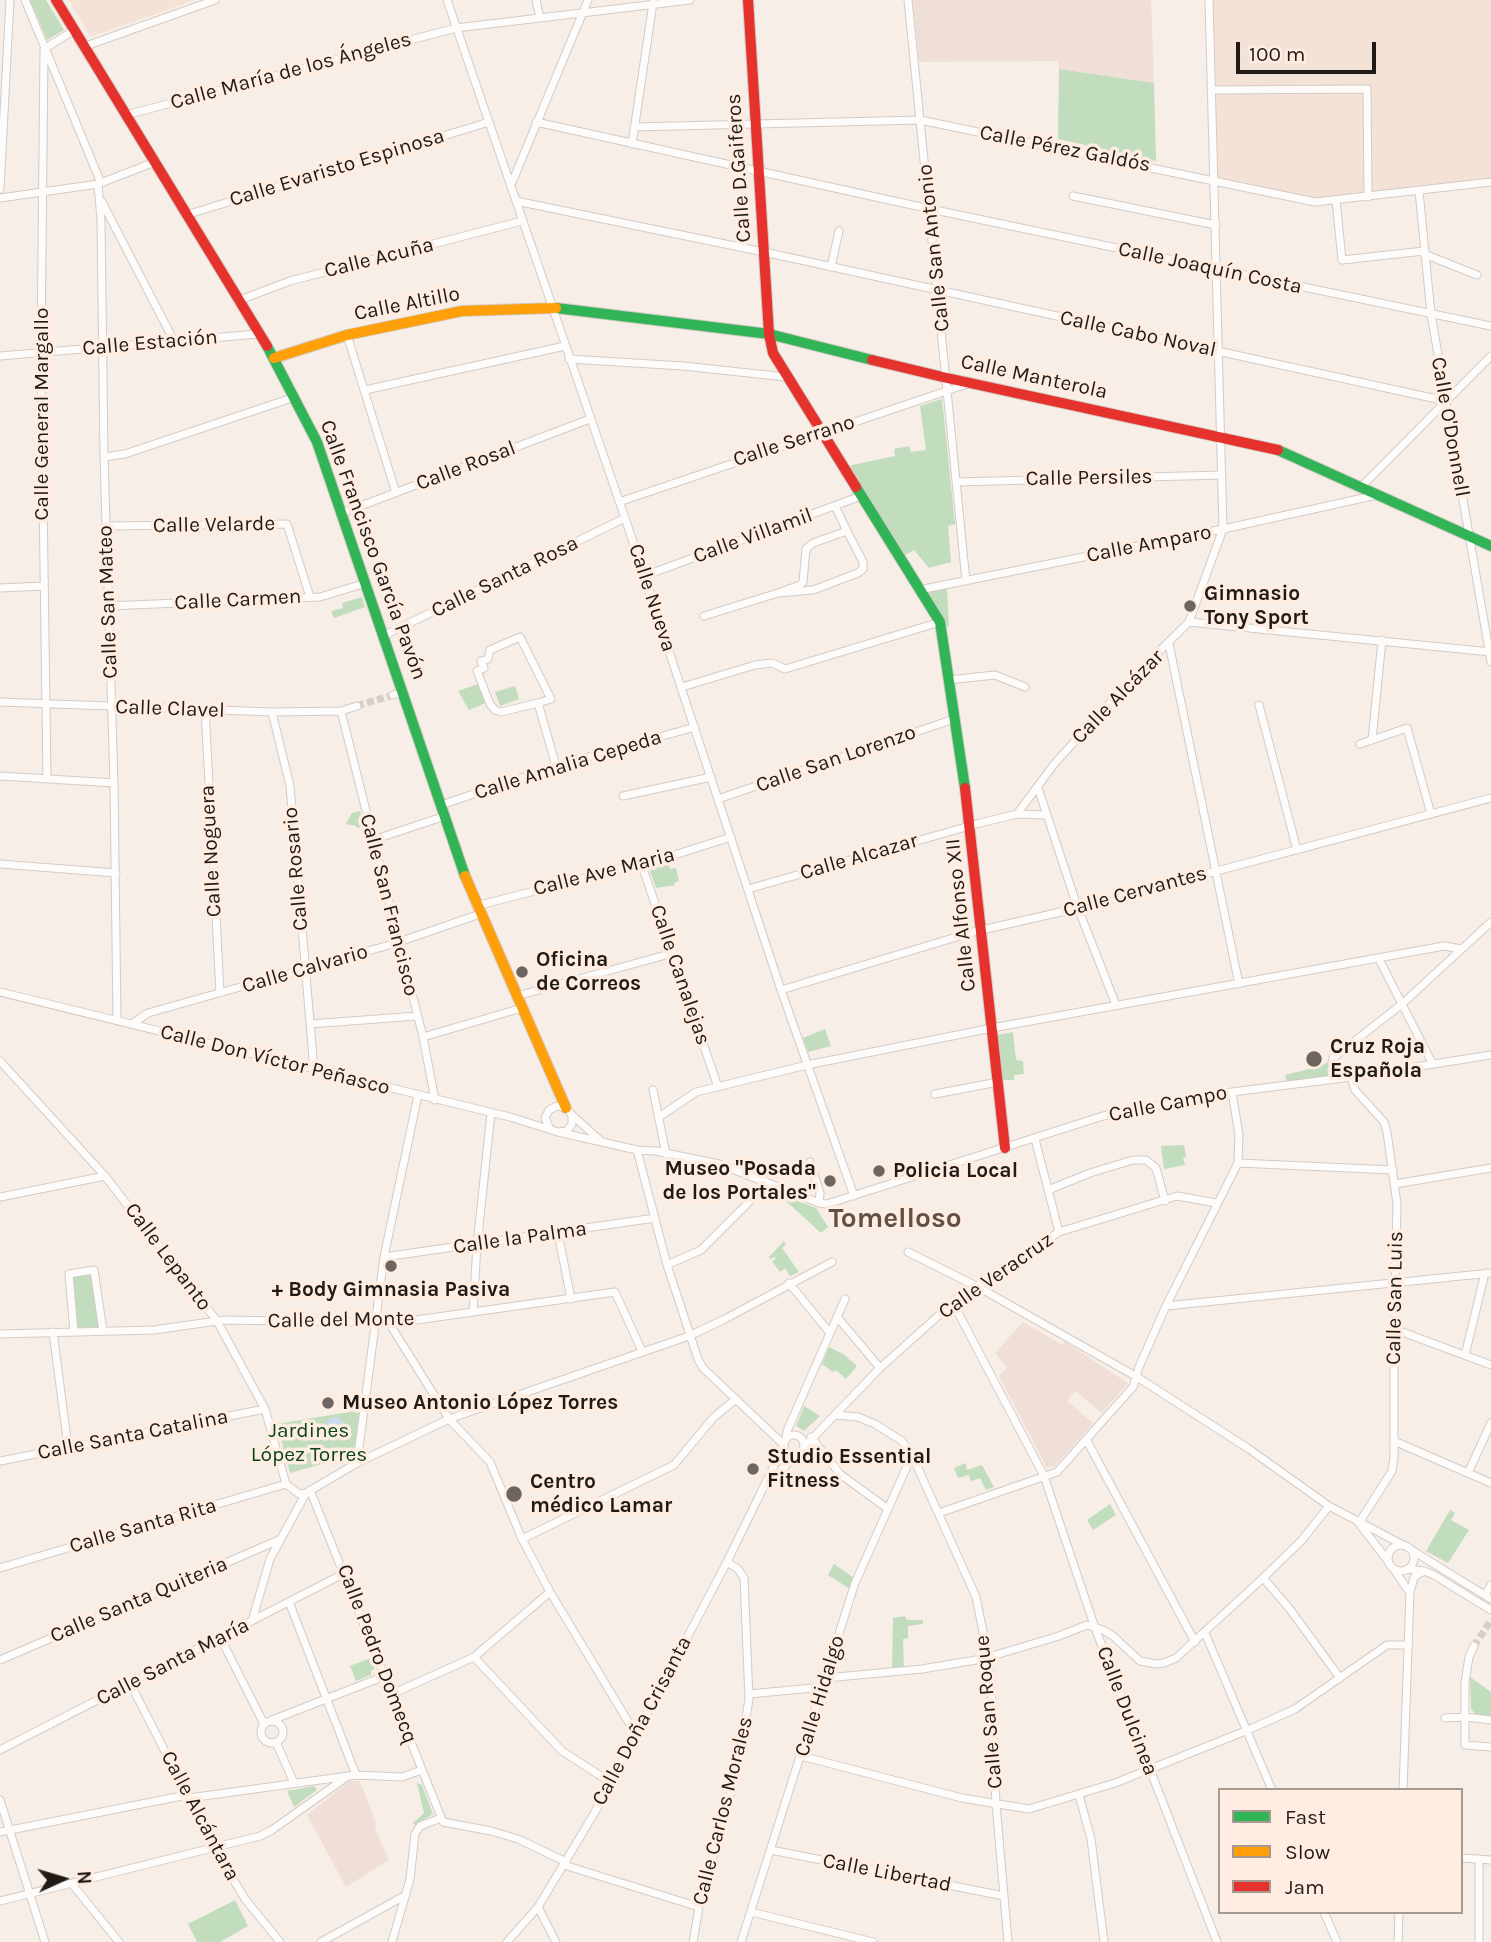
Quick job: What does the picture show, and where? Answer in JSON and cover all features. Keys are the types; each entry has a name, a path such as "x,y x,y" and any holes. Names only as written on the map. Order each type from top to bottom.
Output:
{"street":[{"path":"0,189 10,0"},
{"name":"Calle San Mateo","path":"25,0 100,184 104,457 117,873 117,1020"},
{"name":"Calle Francisco García Pavón","path":"56,0 274,358 317,442 385,635 398,693 478,910 569,1111"},
{"path":"83,47 215,0"},
{"name":"Calle Nueva","path":"447,0 620,502 781,990 854,1196"},
{"path":"536,0 540,18"},
{"path":"511,186 588,0"},
{"name":"Calle María de los Ángeles","path":"126,115 456,28 653,2 690,0"},
{"name":"Calle D.Gaiferos","path":"748,0 769,334"},
{"name":"Calle San Antonio","path":"908,0 966,581"},
{"path":"1209,0 1223,529"},
{"path":"632,144 653,2"},
{"path":"44,48 73,31"},
{"name":"Calle General Margallo","path":"44,48 41,353 47,779"},
{"path":"1211,90 1367,89 1368,197"},
{"name":"Calle Pérez Galdós","path":"634,127 920,120 1315,202 1491,182"},
{"name":"Calle Evaristo Espinosa","path":"186,215 489,122"},
{"name":"Calle Joaquín Costa","path":"536,122 930,209 1491,326"},
{"path":"0,198 100,184 155,162"},
{"name":"Calle O'Donnell","path":"1419,191 1431,314 1491,662"},
{"path":"1073,196 1216,225"},
{"path":"100,198 174,341"},
{"path":"1336,200 1342,260 1424,253 1477,275"},
{"name":"Calle Cabo Noval","path":"516,201 764,252 1446,402"},
{"name":"Calle Acuña","path":"237,301 290,281 522,221"},
{"path":"831,267 839,231"},
{"name":"Calle Manterola","path":"551,307 769,334 948,384 970,383 1280,450 1491,546"},
{"name":"Calle Altillo","path":"274,358 347,335 462,311 551,307"},
{"name":"Calle Estación","path":"0,356 258,334"},
{"name":"Calle Alfonso XII","path":"769,334 773,354 786,377 940,622 971,825 1005,1148"},
{"path":"347,335 396,493"},
{"path":"365,390 565,346"},
{"path":"1361,487 1491,356"},
{"path":"569,359 683,366 786,377"},
{"name":"Calle Serrano","path":"620,502 821,432 948,384"},
{"path":"104,457 125,454 295,397"},
{"name":"Calle Rosal","path":"342,513 590,419"},
{"name":"Calle Persiles","path":"957,482 1222,475"},
{"name":"Calle Amparo","path":"919,590 1378,495"},
{"name":"Calle Villamil","path":"644,576 861,496"},
{"path":"778,593 813,590 863,569 863,562 835,506"},
{"name":"Calle Santa Rosa","path":"385,635 625,518"},
{"name":"Calle Velarde","path":"106,526 287,524 310,597"},
{"name":"Calle Alcázar","path":"1017,814 1055,763 1142,668 1189,622 1223,529"},
{"path":"704,616 800,585 803,582 806,548 847,531"},
{"name":"Calle Carmen","path":"108,606 320,597 366,583"},
{"path":"0,589 43,586"},
{"path":"681,687 755,665 772,663 785,669 940,622"},
{"path":"1189,622 1490,651"},
{"path":"520,637 551,699 538,703 501,712 495,710 477,671 484,668 481,662 488,659 490,650 520,637"},
{"path":"1372,740 1382,640"},
{"path":"1169,644 1239,984"},
{"path":"948,680 995,675 1025,687"},
{"name":"Calle Clavel","path":"0,702 272,712 341,710 357,706"},
{"path":"538,703 556,766"},
{"path":"1259,705 1297,849"},
{"name":"Calle Noguera","path":"205,709 220,993"},
{"name":"Calle San Francisco","path":"341,710 397,943 423,1037 435,1100"},
{"name":"Calle Rosario","path":"272,712 290,786 314,1070"},
{"name":"Calle San Lorenzo","path":"718,799 954,719"},
{"name":"Calle Amalia Cepeda","path":"373,840 556,766 695,727"},
{"path":"1360,744 1407,728 1431,814"},
{"path":"0,776 114,783"},
{"path":"623,796 711,777"},
{"path":"1038,788 1078,908 1116,1005"},
{"name":"Calle Cervantes","path":"781,990 981,931 1078,908 1491,798"},
{"path":"971,825 1017,814 1047,815"},
{"name":"Calle Alcazar","path":"748,888 971,825"},
{"name":"Calle Ave Maria","path":"478,910 731,837"},
{"name":"Calle Canalejas","path":"641,863 718,1087"},
{"path":"0,864 117,873"},
{"name":"Calle Calvario","path":"132,1024 148,1013 397,943 478,910"},
{"path":"1336,1078 1332,1070 1333,1058 1402,1004 1491,922"},
{"path":"659,1117 696,1092 807,1065 992,1028 1444,946 1461,949"},
{"path":"517,996 673,953"},
{"path":"1379,959 1432,1063"},
{"name":"Calle Don Víctor Peñasco","path":"0,992 491,1113 554,1131 636,1150 719,1164 819,1203"},
{"path":"423,1037 522,1007"},
{"path":"310,1024 417,1016"},
{"name":"Calle Campo","path":"854,1196 1103,1116 1231,1092 1491,1055"},
{"name":"Calle Lepanto","path":"0,1060 105,1176 217,1321 265,1409 286,1484"},
{"name":"Calle San Luis","path":"1351,1077 1356,1090 1384,1122 1397,1204 1392,1471 1359,1523"},
{"path":"935,1094 998,1082"},
{"path":"653,1090 666,1154"},
{"path":"939,1513 1057,1472 1133,1387 1139,1367 1167,1306 1238,1163 1239,1135 1231,1092"},
{"path":"358,1463 384,1258 418,1095"},
{"path":"569,1111 570,1128 562,1133 554,1131 545,1118 549,1110 556,1106 569,1111 601,1142"},
{"path":"473,1312 491,1113"},
{"name":"Calle Veracruz","path":"804,1447 880,1368 953,1303 1059,1232 1035,1139"},
{"path":"636,1150 667,1265 698,1359 703,1368 785,1442 789,1454 798,1454"},
{"path":"1048,1191 1090,1173 1133,1160 1146,1160 1156,1168 1165,1201"},
{"path":"810,1162 820,1193 819,1203 835,1203 854,1196"},
{"path":"1238,1163 1393,1170"},
{"path":"1395,1184 1491,1168"},
{"path":"0,1197 105,1176"},
{"path":"667,1265 701,1250 747,1204 765,1181"},
{"path":"1059,1232 1177,1196 1216,1203"},
{"name":"Calle la Palma","path":"384,1258 655,1218"},
{"path":"558,1233 571,1299"},
{"path":"908,1252 978,1287 1137,1377 1249,1449 1329,1506 1408,1548 1488,1597 1491,1585"},
{"path":"286,1484 299,1494 308,1492 358,1463 449,1419 689,1336 832,1262"},
{"path":"74,1332 69,1274 94,1270 103,1331"},
{"path":"1167,1306 1488,1273 1465,1355"},
{"path":"789,1283 830,1333"},
{"name":"Calle del Monte","path":"0,1334 154,1330 217,1321 389,1323 615,1292 642,1351"},
{"name":"Calle Doña Crisanta","path":"507,1942 514,1938 538,1907 565,1864 727,1562 785,1442 787,1431 845,1299"},
{"name":"Calle Dulcinea","path":"953,1303 1044,1476 1095,1628 1217,1942"},
{"path":"838,1318 880,1368"},
{"path":"389,1323 449,1419 490,1462 522,1539 550,1592 635,1733"},
{"path":"1394,1329 1491,1365"},
{"path":"53,1332 68,1447"},
{"path":"522,1539 674,1465 713,1418 736,1399"},
{"name":"Calle Santa Catalina","path":"0,1461 265,1409"},
{"path":"835,1415 858,1417 875,1424 902,1441 912,1455"},
{"path":"1468,1473 1491,1423"},
{"path":"785,1442 791,1435 798,1436 803,1440 804,1447"},
{"path":"811,1437 840,1474 888,1509"},
{"path":"1086,1438 1195,1642"},
{"path":"1394,1441 1491,1483"},
{"name":"Calle Doña Crisanta","path":"761,1489 804,1447"},
{"name":"Calle Hidalgo","path":"740,1942 855,1583 912,1455"},
{"name":"Calle San Roque","path":"912,1455 976,1597 988,1657 996,1804 1008,1942"},
{"name":"Calle Santa Rita","path":"0,1568 286,1484"},
{"path":"252,1621 270,1559 308,1492"},
{"name":"Calle Pedro Domecq","path":"308,1492 345,1573 442,1820"},
{"path":"826,1678 922,1669 988,1657 1087,1625 1112,1636 1140,1661 1164,1662 1176,1658 1303,1540 1329,1506"},
{"path":"1359,1523 1410,1593"},
{"name":"Calle Santa Quiteria","path":"0,1660 279,1540"},
{"path":"1407,1569 1413,1559 1408,1548 1399,1545 1393,1548 1389,1555 1391,1564 1399,1570 1424,1571 1491,1610"},
{"name":"Calle Carlos Morales","path":"693,1942 699,1907 739,1762 749,1695 744,1578 738,1569 727,1562"},
{"path":"1403,1788 1410,1593 1414,1577 1424,1571"},
{"name":"Calle Santa María","path":"0,1750 345,1573"},
{"path":"1263,1578 1289,1608 1340,1678"},
{"path":"392,1694 474,1657 550,1592"},
{"path":"289,1602 352,1775"},
{"path":"1205,1633 1271,1788"},
{"path":"220,1637 268,1722"},
{"path":"801,1756 962,1798 1029,1809 1079,1795 1248,1730 1295,1709 1387,1645 1409,1645"},
{"path":"1474,1646 1466,1668 1465,1745 1491,1747"},
{"path":"474,1657 562,1751 610,1782"},
{"path":"268,1722 280,1724 283,1731 282,1738 276,1742 269,1743 264,1740 261,1733 268,1722 385,1676"},
{"name":"Calle Alcántara","path":"130,1683 215,1849 245,1899 280,1942"},
{"path":"749,1695 823,1687"},
{"path":"1445,1718 1491,1720"},
{"path":"276,1742 294,1783"},
{"path":"0,1832 188,1797 352,1775 402,1777 422,1770"},
{"path":"0,1901 260,1836 352,1775"},
{"path":"1079,1795 1091,1839 1104,1942"},
{"path":"0,1800 45,1942"},
{"path":"392,1942 410,1879 417,1829 442,1820 518,1839 565,1864 699,1907"},
{"name":"Calle Libertad","path":"771,1850 1003,1896"},
{"path":"1463,1858 1491,1860"},
{"path":"1479,1859 1479,1942"},
{"path":"72,1884 119,1942"},
{"path":"321,1942 406,1895"},
{"path":"538,1907 556,1942"},
{"path":"751,1912 873,1942"},
{"path":"1325,1914 1337,1942"},
{"path":"1398,1942 1399,1914"}],"shaded area":[{"path":"69,0 195,0 90,37"},
{"path":"913,0 1151,0 1154,83 1059,69 1058,61 919,62"},
{"path":"1209,0 1491,0 1491,182 1315,202 1214,180"},
{"path":"1023,1322 1062,1345 1065,1342 1128,1383 1102,1413 1075,1391 1067,1401 1093,1423 1055,1466 1047,1468 999,1376 1007,1368 995,1353"},
{"path":"350,1781 360,1781 376,1823 375,1829 389,1860 346,1887 307,1815"}],"green space":[{"path":"30,0 46,0 64,30 47,40"},
{"path":"1059,69 1154,83 1156,161 1058,139"},
{"path":"942,399 955,524 948,526 951,562 929,568 914,550 902,557 847,466 895,456 894,449 909,446 911,452 926,450 920,406"},
{"path":"947,589 949,627 940,622 919,590"},
{"path":"362,597 365,607 334,618 331,611 343,608 342,603"},
{"path":"478,684 486,703 469,710 458,691"},
{"path":"515,686 519,699 500,706 495,692"},
{"path":"360,811 364,826 357,828 346,824 352,813"},
{"path":"668,862 670,869 676,868 679,881 674,883 675,885 656,888 649,868"},
{"path":"825,1029 831,1046 808,1052 803,1038"},
{"path":"1013,1032 1016,1060 1023,1061 1024,1074 1014,1075 1014,1080 1003,1080 998,1035"},
{"path":"1329,1061 1329,1076 1287,1082 1285,1075 1321,1066"},
{"path":"1184,1145 1185,1165 1164,1169 1161,1146"},
{"path":"777,1193 816,1208 828,1227 821,1233"},
{"path":"784,1241 786,1244 782,1248 799,1272 790,1276 785,1268 780,1272 772,1261 775,1257 769,1257"},
{"path":"94,1270 103,1331 74,1332 69,1274"},
{"path":"829,1347 857,1366 846,1379 836,1370 833,1372 822,1364"},
{"path":"804,1406 820,1416 804,1431 796,1426"},
{"name":"Jardines López Torres","path":"361,1410 353,1455 290,1473 277,1424"},
{"path":"966,1463 967,1470 982,1465 994,1487 986,1490 980,1478 971,1481 969,1475 958,1478 954,1468"},
{"path":"1110,1504 1116,1515 1093,1530 1087,1520"},
{"path":"1450,1510 1455,1513 1451,1520 1469,1530 1448,1563 1426,1551"},
{"path":"834,1564 854,1578 850,1589 828,1575"},
{"path":"905,1616 907,1620 923,1620 923,1624 908,1626 908,1638 903,1639 904,1668 892,1670 893,1618"},
{"path":"371,1658 375,1668 371,1675 356,1681 350,1666"},
{"path":"1470,1677 1491,1692 1491,1716 1476,1715 1471,1709"},
{"path":"417,1783 422,1785 433,1814 415,1825 413,1823 424,1813"},
{"path":"314,1786 317,1790 294,1807 287,1791"},
{"path":"235,1900 248,1926 220,1942 197,1942 188,1924"}],"water":[{"path":"335,1417 341,1420 344,1426 341,1432 335,1435 329,1432 326,1426 329,1420"}],"tunnel":[{"path":"357,706 393,695"},
{"path":"1474,1646 1491,1620"}],"traffic: fast":[{"path":"556,308 769,334 872,360"},
{"path":"267,346 317,442 465,876"},
{"path":"1278,450 1491,546"},
{"path":"856,487 940,622 965,788"}],"traffic: slow":[{"path":"274,358 347,335 462,311 556,308"},
{"path":"465,876 566,1108"}],"traffic: jam":[{"path":"56,0 267,346"},
{"path":"748,0 769,334 773,353 856,487"},
{"path":"872,360 1278,450"},
{"path":"965,788 1005,1148"}],"place":[{"name":"Gimnasio Tony Sport","path":"1190,606"},
{"name":"Oficina de Correos","path":"522,972"},
{"name":"Cruz Roja Española","path":"1314,1059"},
{"name":"Policia Local","path":"879,1171"},
{"name":"Museo \"Posada de los Portales\"","path":"830,1181"},
{"name":"+ Body Gimnasia Pasiva","path":"391,1266"},
{"name":"Museo Antonio López Torres","path":"328,1403"},
{"name":"Studio Essential Fitness","path":"753,1469"},
{"name":"Centro médico Lamar","path":"514,1494"}],"district":[{"name":"Tomelloso","path":"895,1219"}]}
